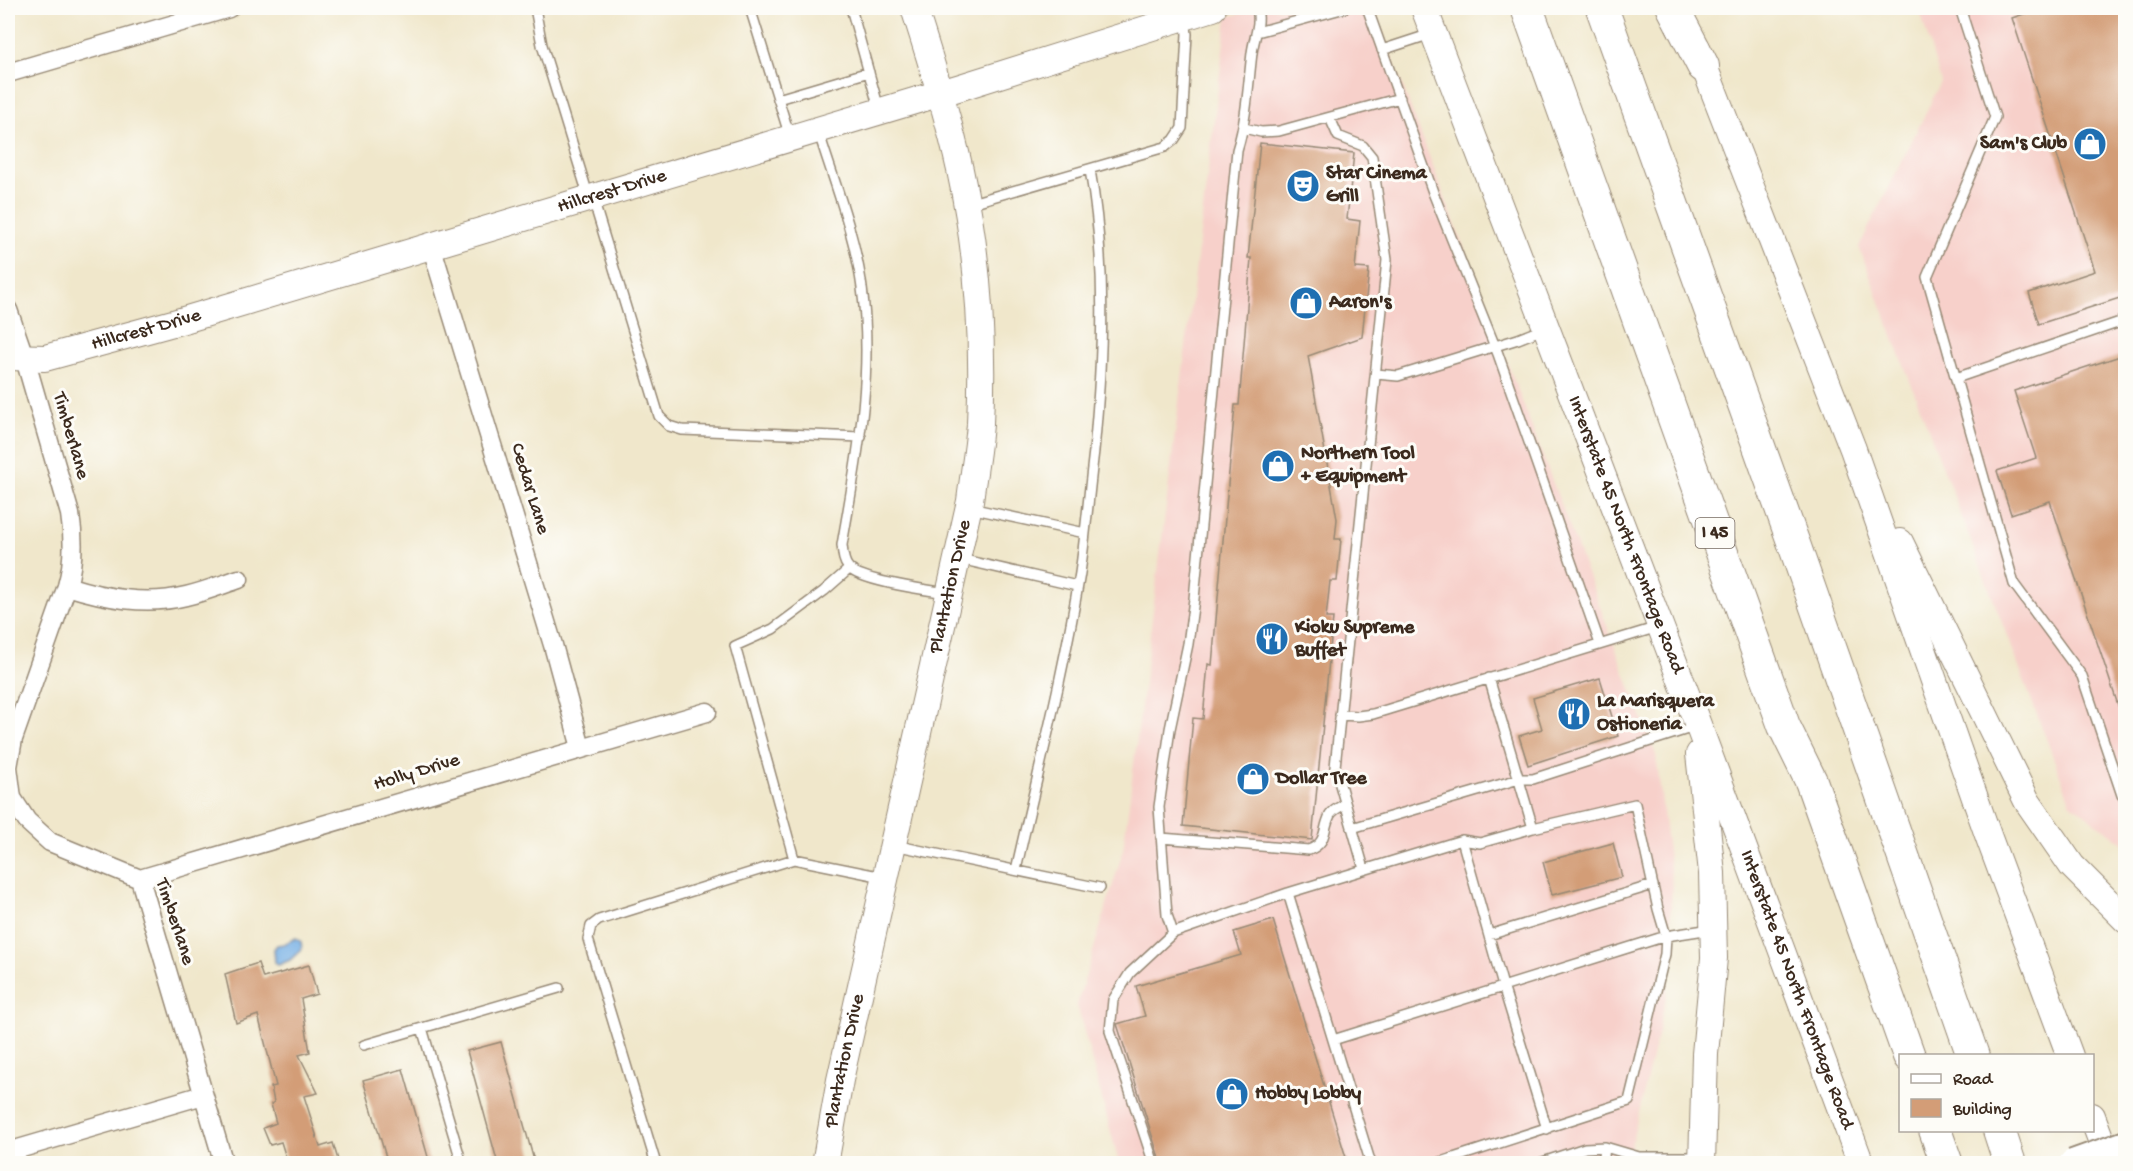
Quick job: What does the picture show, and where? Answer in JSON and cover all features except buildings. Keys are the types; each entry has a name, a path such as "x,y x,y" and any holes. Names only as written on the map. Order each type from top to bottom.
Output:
{"highway":[{"name":"I 45","path":"1527,8 1784,726 1811,781 1908,1054"},
{"path":"1602,8 1795,547 1971,1054"},
{"path":"1673,8 1703,66"},
{"path":"1935,1132 1947,1164"},
{"path":"1999,1132 2010,1164"}],"main road":[{"name":"Plantation Drive","path":"825,1164 840,1080 969,508 980,428 979,303 973,246 960,171 940,93 914,8"},
{"name":"Hillcrest Drive","path":"16,358 45,358 184,320 940,93 1213,8"},
{"name":"Interstate 45 North Frontage Road","path":"1424,8 1699,728 1862,1164"},
{"path":"1684,8 1703,66 1853,449 1989,838 2069,1054"},
{"path":"1853,449 2027,801 2072,866 2126,920"},
{"path":"1699,728 1697,735 1712,873 1713,929 1701,1160"},
{"path":"2094,1121 2110,1164"},
{"path":"2073,1164 2126,1145"}],"street":[{"path":"8,73 229,8"},
{"name":"Cedar Lane","path":"431,245 553,645 581,748"},
{"name":"Timberlane","path":"8,310 16,358 70,514 73,535 72,568 67,586 13,739 8,767 12,798 27,821 50,842 140,879 224,1164"},
{"path":"67,586 104,597 152,600 185,597 239,579"},
{"name":"Holly Drive","path":"140,879 707,712"},
{"path":"8,1152 203,1095"}],"lane":[{"path":"535,8 543,45 589,198 596,209 659,416 669,426 681,430 861,437"},
{"path":"750,8 790,138"},
{"path":"851,8 880,111"},
{"path":"1173,933 1167,915 1159,807 1170,729 1188,644 1194,599 1237,150 1244,128 1252,50 1259,18 1257,8"},
{"path":"1257,32 1345,8"},
{"path":"1365,8 1368,10 1434,195 1495,346 1600,644"},
{"path":"1960,8 1995,117 1927,277 2014,584 2082,676 2121,795 2126,800"},
{"path":"966,205 1165,147 1174,140 1182,128 1187,34 1185,16"},
{"path":"1382,50 1434,33"},
{"path":"778,99 869,72"},
{"path":"1244,128 1261,132 1279,131 1400,98"},
{"path":"1330,118 1338,136 1363,146 1372,157 1387,260 1335,767 1364,869"},
{"path":"818,129 855,249 867,334 866,390 861,437 842,545 843,559 849,569 862,575 903,586 950,593"},
{"path":"1016,870 1077,586 1085,532 1101,375 1103,297 1095,200 1090,170"},
{"path":"1956,378 2126,320"},
{"path":"1376,374 1398,376 1545,328"},
{"path":"969,508 1085,532"},
{"path":"957,558 1077,586"},
{"path":"794,859 735,646 773,628 824,591 849,569"},
{"path":"1340,715 1373,714 1660,627"},
{"path":"1489,678 1533,828"},
{"path":"1352,828 1519,779 1533,779 1699,728"},
{"path":"1161,838 1309,850 1322,842 1330,816 1345,804"},
{"path":"1154,1164 1110,1031 1113,1000 1130,973 1173,933 1288,893 1462,840 1480,843 1635,804 1666,936 1665,954 1629,1101 1435,1164"},
{"path":"1462,840 1503,986 1547,1129"},
{"path":"894,845 1100,888"},
{"path":"656,1164 588,939 591,926 599,920 794,859 886,878"},
{"path":"1489,935 1653,885"},
{"path":"1288,893 1371,1164"},
{"path":"1333,1040 1666,936 1713,929"},
{"path":"364,1046 559,988"},
{"path":"422,1028 462,1164"},
{"path":"1537,1164 1585,1148 1605,1147 1640,1157 1701,1160"},
{"path":"1603,1164 1605,1147"}],"shaded area":[{"path":"1262,8 1373,8 1656,755 1672,883 1667,994 1627,1163 1119,1163 1077,1005 1123,851 1227,17"},
{"path":"1919,8 2125,8 2125,844 2071,804 1859,247 1941,82"}],"water":[{"path":"296,938 301,942 302,949 290,960 278,965 275,962 274,949 277,945"}],"place":[{"name":"Sam's Club","path":"2090,144"},
{"name":"Star Cinema Grill","path":"1303,186"},
{"name":"Aaron's","path":"1306,303"},
{"name":"Northern Tool + Equipment","path":"1278,466"},
{"name":"Kioku Supreme Buffet","path":"1272,639"},
{"name":"La Marisquera Ostioneria","path":"1574,714"},
{"name":"Dollar Tree","path":"1253,779"},
{"name":"Hobby Lobby","path":"1232,1094"}]}
